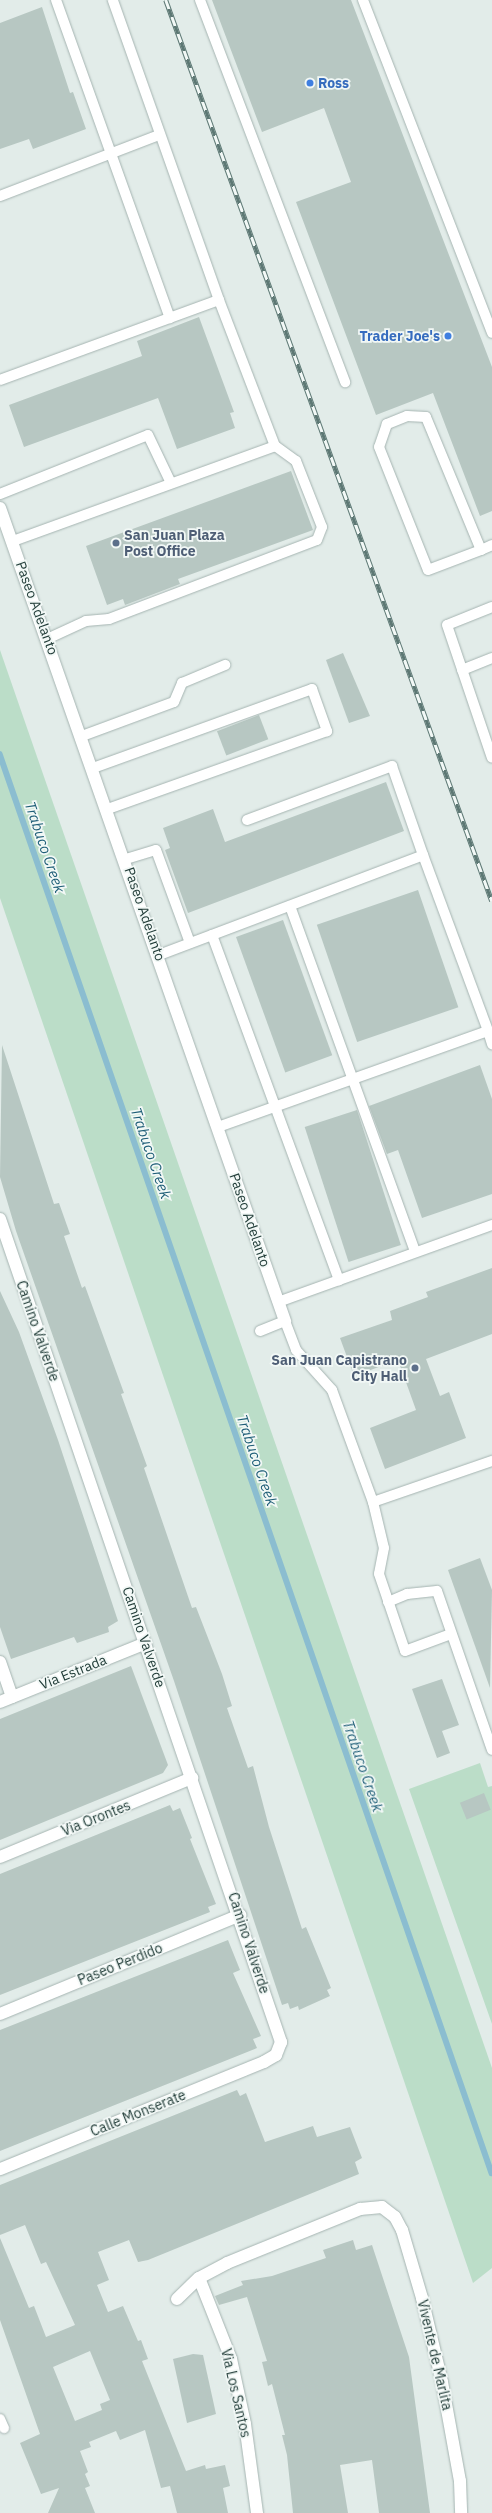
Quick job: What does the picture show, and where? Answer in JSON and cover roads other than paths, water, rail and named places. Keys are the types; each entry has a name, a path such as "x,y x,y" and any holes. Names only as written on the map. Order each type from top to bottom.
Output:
{"street":[{"name":"Paseo Adelanto","path":"0,508 126,859 285,1321"},
{"name":"Camino Valverde","path":"0,1219 240,1915 281,2042 276,2055"},
{"name":"Via Estrada","path":"0,1702 146,1643"},
{"path":"0,1662 12,1697"},
{"name":"Via Orontes","path":"0,1857 192,1778"},
{"name":"Paseo Perdido","path":"0,2014 240,1915"},
{"name":"Calle Monserate","path":"0,2170 276,2055"},
{"name":"Vivente de Marlita","path":"199,2278 360,2209 382,2208 395,2217 402,2230 422,2298 442,2382 460,2480 461,2513"},
{"path":"177,2299 199,2278"},
{"name":"Via Los Santos","path":"199,2278 231,2359 246,2424 257,2513"}],"lane":[{"path":"56,0 109,154 170,318"},
{"path":"47,639 86,621 109,619 317,540 322,527 296,461 275,446 219,300 159,135 113,0"},
{"path":"200,0 345,382"},
{"path":"363,0 492,333"},
{"path":"0,196 159,135"},
{"path":"0,380 219,300"},
{"path":"480,550 426,417 407,416 387,424 380,447 428,570 480,550 492,545"},
{"path":"0,494 148,435 171,484"},
{"path":"13,541 275,446"},
{"path":"492,607 447,625 492,758"},
{"path":"462,670 492,658"},
{"path":"82,736 174,702 182,683 225,665"},
{"path":"93,768 312,689 327,730 108,809"},
{"path":"248,820 392,766 492,1044"},
{"path":"126,859 156,850 190,944"},
{"path":"159,955 423,855"},
{"path":"290,906 415,1252"},
{"path":"212,935 339,1280"},
{"path":"218,1127 488,1032"},
{"path":"278,1302 492,1225"},
{"path":"260,1331 285,1321 296,1350 332,1390 373,1502 384,1548 379,1574 405,1651 451,1634"},
{"path":"373,1502 492,1461"},
{"path":"388,1602 407,1594 437,1591 492,1751"}],"waterway":[{"name":"Trabuco Creek","path":"0,754 492,2173"}],"railway":[{"path":"166,0 492,901"}],"place":[{"name":"Ross","path":"310,83"},
{"name":"Trader Joe's","path":"448,336"},
{"name":"San Juan Plaza Post Office","path":"116,543"},
{"name":"San Juan Capistrano City Hall","path":"415,1368"}]}
